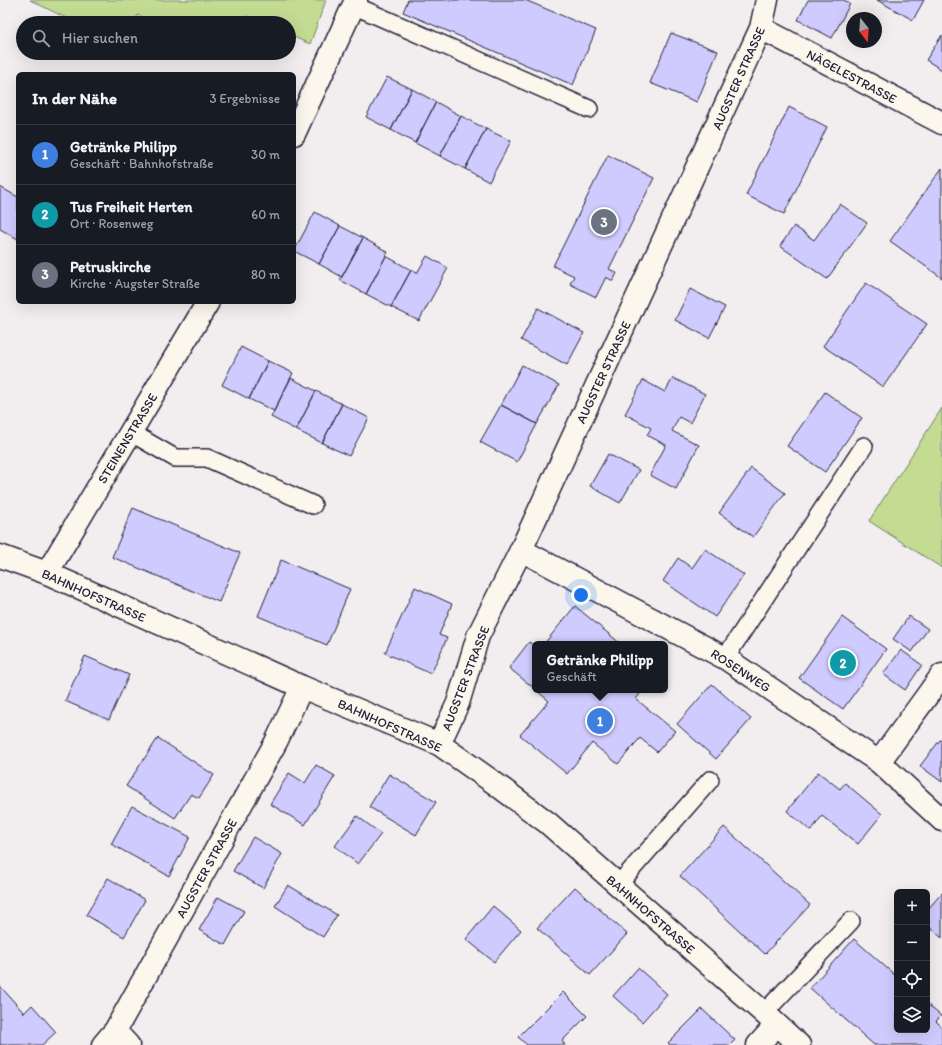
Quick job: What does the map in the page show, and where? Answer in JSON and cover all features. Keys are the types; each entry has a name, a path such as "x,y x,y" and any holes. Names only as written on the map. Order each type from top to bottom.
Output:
{"street":[{"name":"AUGSTER STRASSE","path":"439,744 458,703 478,636 521,550 761,28 767,0"},
{"path":"296,130 354,3"},
{"name":"NÄGELESTRASSE","path":"761,28 942,123"},
{"name":"STEINENSTRASSE","path":"47,574 207,304"},
{"name":"ROSENWEG","path":"521,550 725,658 879,762 942,820"},
{"name":"BAHNHOFSTRASSE","path":"0,556 47,574 302,687 439,744 548,823 799,1045"},
{"path":"879,762 942,675"},
{"name":"AUGSTER STRASSE","path":"115,1040 276,742 302,687"},
{"path":"758,1045 770,1019"}],"lane":[{"path":"354,3 589,109"},
{"path":"130,432 174,458 207,458 313,505"},
{"path":"725,658 864,446"},
{"path":"618,885 710,780"},
{"path":"770,1019 850,921"}],"green space":[{"path":"30,0 326,0 310,44 296,38 296,16 62,16"},
{"path":"942,408 942,568 869,521"}],"building":[{"path":"408,0 525,0 596,30 573,85 403,12"},
{"path":"808,0 844,0 850,4 832,38 798,20"},
{"path":"877,0 924,0 913,20"},
{"path":"671,33 718,51 697,102 650,83"},
{"path":"942,35 942,70 926,60"},
{"path":"387,77 412,89 391,130 366,117"},
{"path":"412,89 436,102 415,143 391,130"},
{"path":"436,102 461,116 440,156 415,143"},
{"path":"789,107 827,127 784,214 746,195"},
{"path":"461,116 486,129 465,169 440,156"},
{"path":"486,129 511,141 489,182 465,169"},
{"path":"608,155 654,178 609,269 617,273 613,281 606,277 596,297 570,284 574,276 553,266"},
{"path":"942,168 942,278 890,241"},
{"path":"0,187 16,196 16,238 0,229"},
{"path":"840,204 867,223 827,279 780,246 794,226 814,240"},
{"path":"315,212 340,226 319,264 296,252 296,247"},
{"path":"340,226 363,238 342,277 319,264"},
{"path":"363,238 388,252 366,294 340,280"},
{"path":"386,256 411,270 391,307 366,294"},
{"path":"427,256 448,268 419,321 391,307 411,270 417,273"},
{"path":"866,283 927,324 883,387 823,346"},
{"path":"690,289 725,307 709,338 675,320"},
{"path":"538,308 584,333 567,365 521,340"},
{"path":"241,347 268,361 249,399 222,385"},
{"path":"268,361 293,373 274,411 249,399"},
{"path":"522,365 559,385 537,424 501,405"},
{"path":"291,378 316,391 296,430 271,417"},
{"path":"673,378 705,394 690,423 679,417 672,431 699,445 676,489 650,475 666,445 647,435 651,428 625,414 643,380 665,392"},
{"path":"316,391 342,404 322,443 296,430"},
{"path":"825,392 862,418 825,472 787,446"},
{"path":"342,404 369,418 349,456 322,443"},
{"path":"501,405 537,424 517,462 480,442"},
{"path":"608,454 639,470 620,503 590,486"},
{"path":"751,468 785,493 753,537 719,513"},
{"path":"133,508 240,553 219,602 112,557"},
{"path":"705,549 744,575 715,617 663,581 678,558 692,568"},
{"path":"281,560 350,589 327,645 258,616"},
{"path":"415,587 452,604 439,635 447,638 431,674 385,653"},
{"path":"575,606 617,641 546,641"},
{"path":"909,616 928,629 912,652 893,639"},
{"path":"842,617 886,649 843,709 799,678"},
{"path":"529,642 532,644 532,687 509,668"},
{"path":"901,650 922,665 905,690 883,674"},
{"path":"85,656 129,675 109,720 65,701"},
{"path":"712,684 751,719 716,759 677,724"},
{"path":"540,693 641,693 636,699 675,731 657,752 640,738 618,764 592,743 567,774 520,735 549,701"},
{"path":"158,738 214,775 199,798 191,794 175,818 126,786"},
{"path":"940,740 942,741 942,782 920,766"},
{"path":"316,765 335,776 305,825 270,804 289,773 305,783"},
{"path":"818,772 840,789 845,783 882,814 858,844 822,816 811,831 787,811"},
{"path":"389,774 436,802 416,835 369,807"},
{"path":"132,806 190,837 169,876 111,844"},
{"path":"357,816 381,834 358,864 335,846"},
{"path":"724,827 810,905 765,954 680,876"},
{"path":"253,837 282,854 263,888 233,871"},
{"path":"108,878 145,900 124,937 86,915"},
{"path":"288,885 337,915 323,937 275,906"},
{"path":"575,887 627,934 590,975 537,928"},
{"path":"942,893 942,938 930,928 930,907"},
{"path":"218,897 244,911 225,945 199,930"},
{"path":"493,906 521,930 494,962 466,939"},
{"path":"854,939 894,974 894,1033 930,1033 930,1007 941,1016 936,1021 942,1027 942,1045 874,1045 810,988"},
{"path":"638,968 667,994 642,1022 613,996"},
{"path":"0,986 24,1013 32,1005 56,1032 42,1045 0,1045"},
{"path":"563,992 587,1016 562,1041 565,1045 527,1045 518,1037"},
{"path":"702,1009 735,1040 730,1045 670,1045 668,1043"}],"place":[{"name":"Petruskirche","path":"604,222"},
{"name":"Tus Freiheit Herten","path":"843,663"},
{"name":"Getränke Philipp","path":"600,721"}]}
